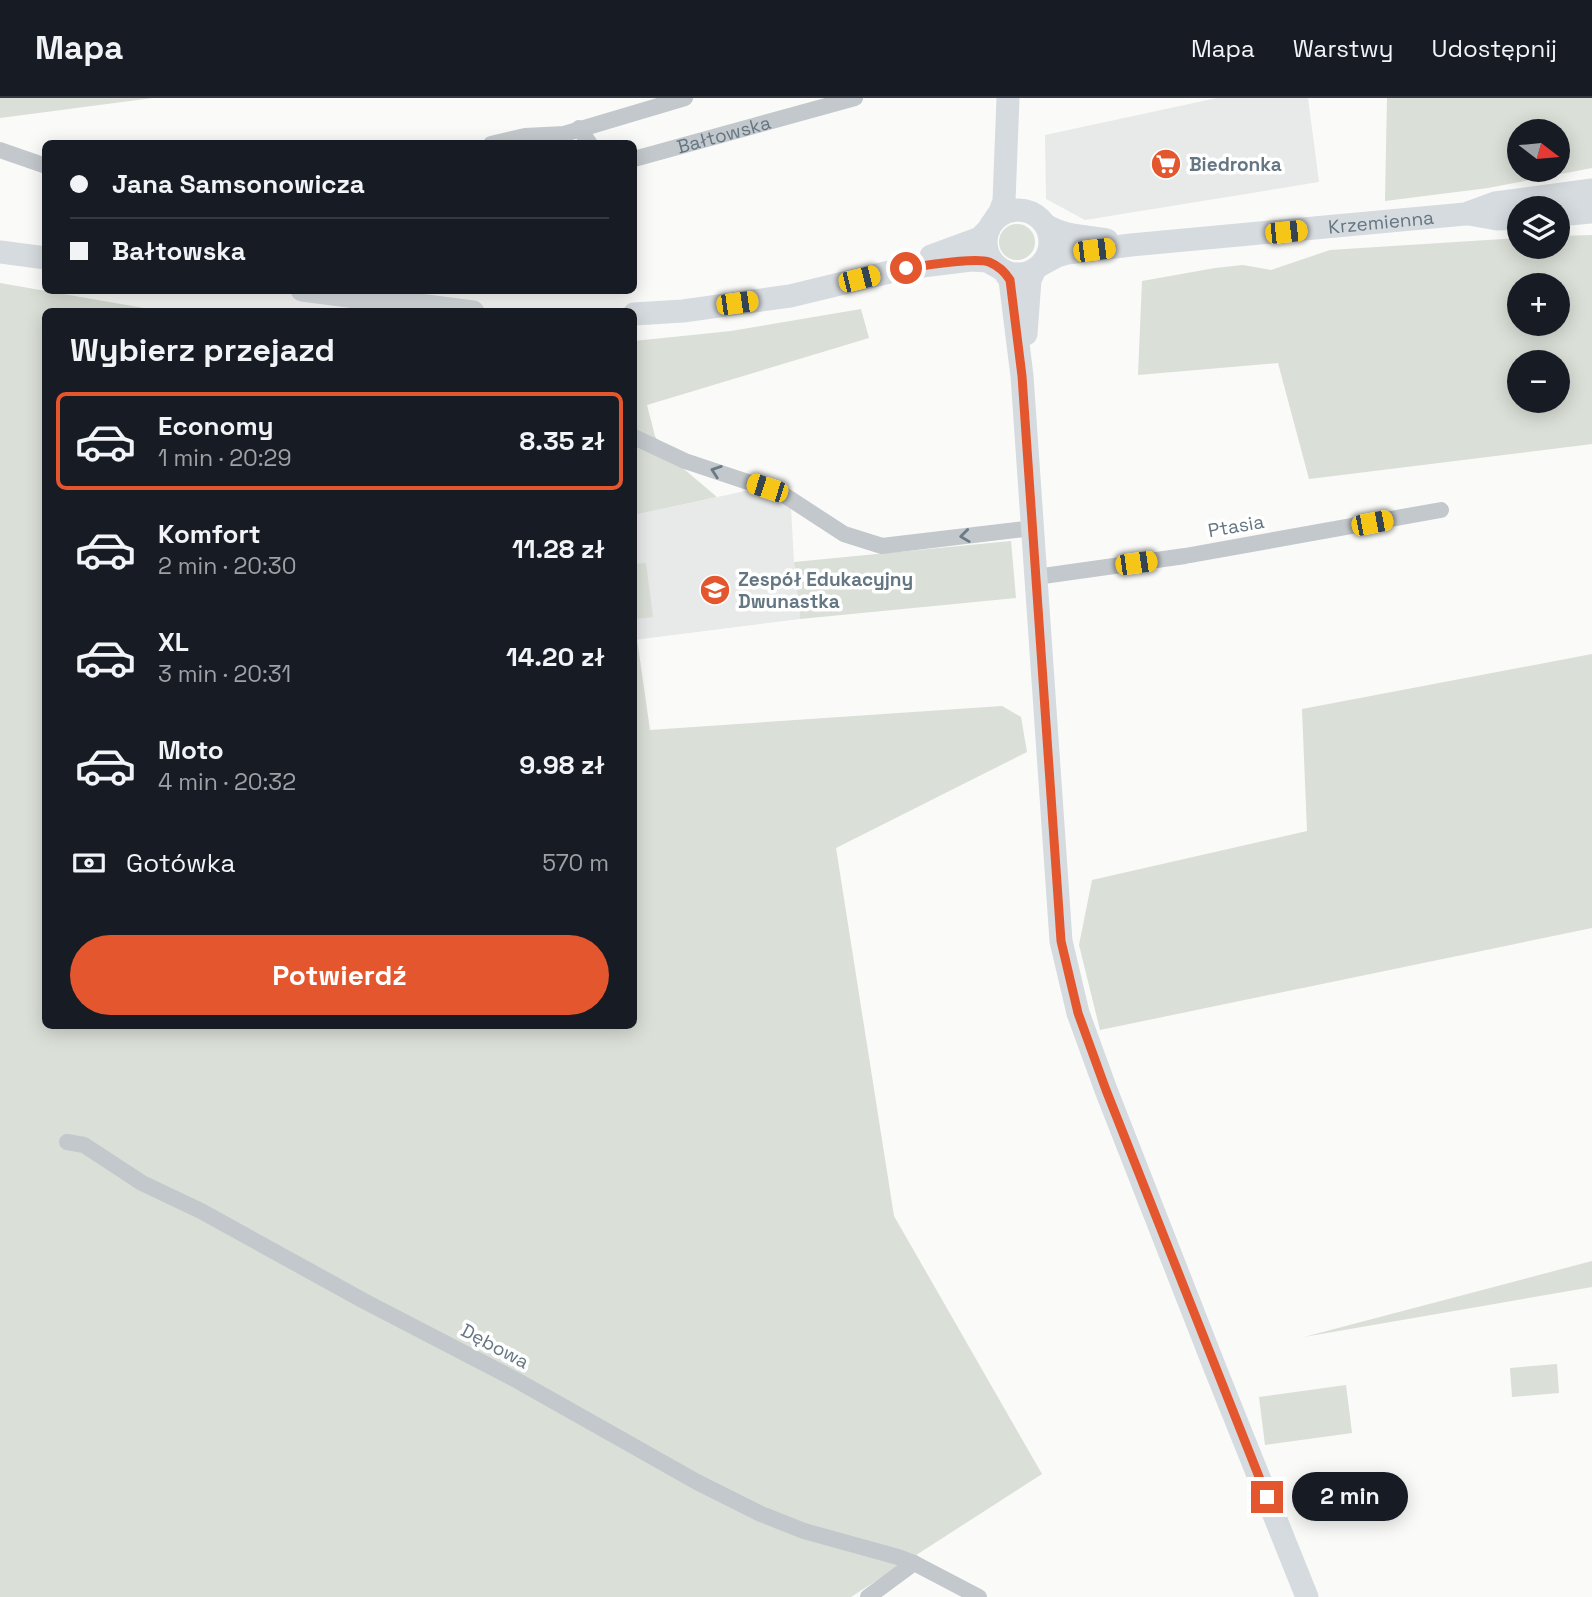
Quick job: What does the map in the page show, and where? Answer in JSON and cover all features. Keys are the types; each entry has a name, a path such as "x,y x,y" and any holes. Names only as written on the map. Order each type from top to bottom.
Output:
{"main road":[{"path":"1008,98 1003,201 986,238 986,248 990,258 1010,280 1022,376 1061,941 1078,1013 1130,1152 1307,1597"},
{"path":"1006,123 1024,203 1050,236 1048,256 1030,280 1022,376"},
{"name":"Krzemienna","path":"1465,214 1495,203 1592,190"},
{"path":"906,268 980,238 1002,214 1011,210 1022,210 1039,219"},
{"path":"1570,214 1592,212"},
{"name":"Krzemienna","path":"1038,268 1057,256 1068,253 1131,245 1465,214 1507,219"},
{"name":"Krzemienna","path":"1039,219 1057,232 1070,236 1131,245"},
{"path":"0,252 42,257"},
{"path":"637,314 683,311 790,296 906,268 971,260 987,261 1014,274 1024,274 1038,268"},
{"path":"328,294 420,308"}],"street":[{"path":"508,140 525,136 564,134 685,98"},
{"name":"Bałtowska","path":"637,158 855,98"},
{"path":"579,128 587,140"},
{"path":"0,150 42,165"},
{"path":"637,439 685,461 780,493 845,534 882,546 1033,528"},
{"name":"Ptasia","path":"1037,578 1185,556 1441,510"},
{"name":"Dębowa","path":"67,1142 84,1145 142,1183 201,1211 364,1301 518,1381 697,1482 761,1514 804,1531 914,1563 979,1597"},
{"path":"868,1597 914,1563"}],"shaded area":[{"path":"0,98 153,98 0,118"},
{"path":"1217,98 1308,98 1319,182 1085,220 1046,199 1045,135"},
{"path":"1387,98 1592,98 1592,168 1570,172 1570,119 1507,119 1507,182 1519,182 1385,201"},
{"path":"1017,224 1029,230 1035,242 1029,254 1017,260 1005,254 999,242 1005,230"},
{"path":"1592,235 1592,444 1309,479 1278,363 1138,375 1142,281 1243,265 1271,270 1330,250 1507,239 1507,259 1570,259 1570,236"},
{"path":"0,283 42,290 42,294 63,294 144,308 42,308 42,1029 637,1029 637,639 650,730 1002,706 1021,717 1027,752 836,848 894,1216 1042,1474 851,1597 0,1597"},
{"path":"861,309 869,338 647,405 655,436 665,453 717,497 637,514 637,341 731,331"},
{"name":"Zespół Edukacyjny Dwunastka","path":"750,490 770,496 791,508 800,619 637,640 637,514"},
{"path":"1011,541 1016,598 800,619 794,562"},
{"path":"646,563 653,617 637,619 637,564"},
{"path":"1592,654 1592,928 1100,1030 1079,945 1092,880 1307,831 1302,709"},
{"path":"1592,1261 1592,1287 1304,1337"},
{"path":"1557,1364 1559,1393 1512,1397 1510,1368"},
{"path":"1346,1385 1352,1433 1265,1445 1259,1397"}],"place":[{"name":"Biedronka","path":"1166,164"},
{"name":"Zespół Edukacyjny Dwunastka","path":"715,590"}],"route":[{"path":"906,268 971,260 987,261 1004,271 1010,280 1022,376 1061,941 1078,1013 1106,1090 1267,1497"}]}
